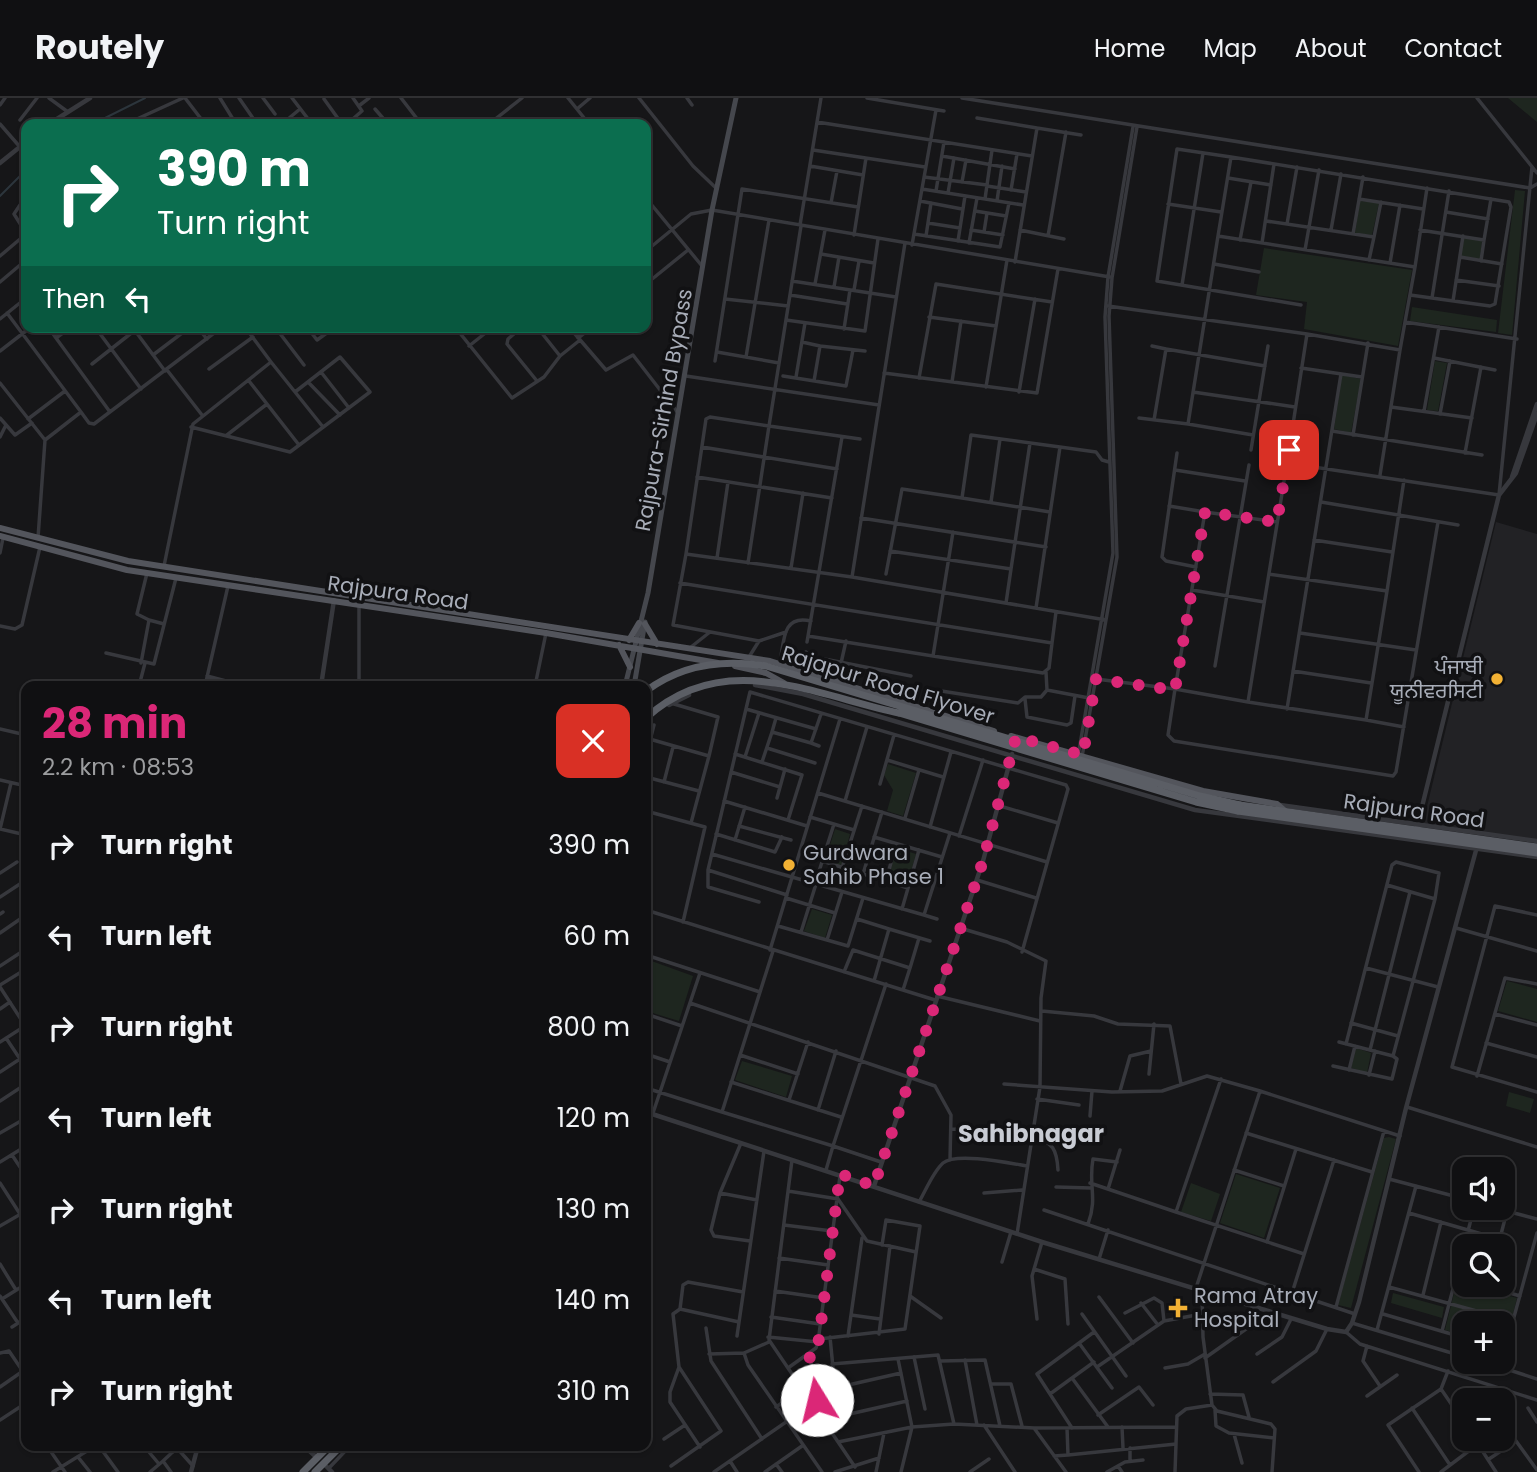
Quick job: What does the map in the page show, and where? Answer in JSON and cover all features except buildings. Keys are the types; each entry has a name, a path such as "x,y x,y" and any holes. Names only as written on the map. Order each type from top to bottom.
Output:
{"highway":[{"name":"Rajapur Road Flyover","path":"651,688 679,672 701,665 725,662 766,666 1239,808 1283,808"},
{"name":"Rajpura Road","path":"651,716 674,697 711,682 732,679 768,681 899,713"},
{"name":"Rajapur Road Flyover","path":"899,713 1196,802 1416,830"},
{"name":"Rajpura Road","path":"1283,808 1416,830 1537,855"},
{"name":"Rajpura Road","path":"1478,844 1537,847"},
{"path":"303,1472 324,1451"},
{"path":"315,1472 336,1451"}],"main road":[{"name":"Rajpura-Sirhind Bypass","path":"636,644 680,416 712,210 736,98"},
{"name":"Rajpura Road","path":"0,528 128,561 636,644 766,673 790,687"},
{"name":"Rajpura Road","path":"2,537 95,563 176,578 619,645 657,644 780,663 1080,756 1203,791 1283,808"},
{"path":"626,681 642,623"},
{"path":"642,623 657,644"},
{"path":"634,681 636,644"},
{"path":"619,645 630,667"}],"street":[{"path":"0,105 5,98"},
{"path":"20,120 37,98"},
{"path":"50,98 68,111"},
{"path":"57,119 90,98"},
{"path":"137,119 184,98 201,119"},
{"path":"220,98 233,119"},
{"path":"239,98 254,119"},
{"path":"262,98 275,114"},
{"path":"292,98 308,119"},
{"path":"353,98 359,106 360,114 354,119"},
{"path":"359,106 369,98"},
{"path":"401,98 417,119"},
{"path":"495,119 522,98"},
{"path":"568,98 585,119"},
{"path":"577,109 590,98"},
{"path":"639,98 692,166 717,189"},
{"path":"687,98 692,105"},
{"path":"748,563 821,98"},
{"path":"867,98 944,111"},
{"path":"962,98 1530,188 1537,184"},
{"path":"1477,98 1537,173"},
{"path":"324,99 338,119"},
{"path":"288,119 300,109"},
{"path":"375,109 383,119"},
{"path":"912,245 936,110"},
{"path":"977,118 1081,135"},
{"path":"817,122 1032,156"},
{"path":"0,124 20,147 0,163"},
{"path":"1076,774 1096,679 1113,553 1104,355 1110,277 1135,127"},
{"path":"1015,262 1037,128"},
{"path":"1048,236 1066,132"},
{"path":"936,191 944,142"},
{"path":"813,150 926,167"},
{"path":"985,199 992,150"},
{"path":"1301,305 1159,283 1156,278 1175,150 1492,198 1507,201 1511,205 1499,286 1493,305 1410,295"},
{"path":"1181,286 1203,153"},
{"path":"1011,190 1017,154"},
{"path":"942,156 1015,169"},
{"path":"1188,424 1231,157"},
{"path":"854,235 866,158"},
{"path":"948,193 954,158"},
{"path":"962,182 966,160"},
{"path":"1262,243 1274,164"},
{"path":"810,166 863,175"},
{"path":"997,201 1002,166"},
{"path":"1287,224 1297,167"},
{"path":"1532,167 1517,339 1499,495 1416,830 1537,841"},
{"path":"1305,250 1319,170"},
{"path":"831,203 837,171"},
{"path":"1331,231 1341,174"},
{"path":"924,177 1026,192"},
{"path":"1353,234 1363,177"},
{"path":"1227,178 1271,185"},
{"path":"1240,240 1251,182"},
{"path":"1380,475 1426,188"},
{"path":"715,361 741,192 744,189 859,207"},
{"path":"922,189 1024,205"},
{"path":"1432,298 1449,191"},
{"path":"958,241 965,196"},
{"path":"969,243 977,198"},
{"path":"1481,261 1492,198"},
{"path":"1359,199 1423,209"},
{"path":"920,201 963,209"},
{"path":"1369,260 1381,202"},
{"path":"21,203 13,215 21,226"},
{"path":"926,236 931,203"},
{"path":"914,234 999,247 1009,203"},
{"path":"651,204 704,268"},
{"path":"1168,204 1222,212"},
{"path":"1390,263 1400,205"},
{"path":"651,247 698,211 712,210 1110,277"},
{"path":"975,211 1006,216"},
{"path":"1446,212 1488,219"},
{"path":"984,232 987,213"},
{"path":"746,357 769,220"},
{"path":"1266,221 1374,237"},
{"path":"928,223 960,228"},
{"path":"815,284 825,230"},
{"path":"971,230 1003,235"},
{"path":"1020,230 1064,239"},
{"path":"1420,230 1484,240"},
{"path":"1218,236 1415,267"},
{"path":"1453,301 1463,236"},
{"path":"0,256 21,237"},
{"path":"786,320 863,332 866,329 878,239"},
{"path":"852,577 905,243"},
{"path":"651,280 688,250"},
{"path":"821,254 874,263"},
{"path":"834,287 839,257"},
{"path":"1460,257 1502,264"},
{"path":"986,387 1007,260"},
{"path":"844,329 859,261"},
{"path":"0,282 21,264"},
{"path":"1213,264 1259,272"},
{"path":"884,373 1034,394 1039,391 1058,269"},
{"path":"1456,280 1499,286"},
{"path":"792,281 896,297"},
{"path":"919,378 935,287 939,283 1052,302"},
{"path":"790,295 848,304"},
{"path":"725,299 788,306"},
{"path":"1019,392 1035,299"},
{"path":"0,319 21,302"},
{"path":"1108,306 1368,343 1400,350"},
{"path":"1080,756 1117,557 1108,306"},
{"path":"7,313 21,333"},
{"path":"929,317 996,326"},
{"path":"952,383 961,321"},
{"path":"1405,322 1517,339"},
{"path":"796,377 805,323"},
{"path":"1424,411 1439,327"},
{"path":"52,333 110,412"},
{"path":"56,338 63,333"},
{"path":"99,333 141,389"},
{"path":"92,365 132,333"},
{"path":"139,333 153,355 202,415"},
{"path":"153,355 182,333"},
{"path":"202,333 207,339"},
{"path":"0,351 22,334 91,424 214,333"},
{"path":"250,333 323,427"},
{"path":"280,333 304,365"},
{"path":"312,333 317,340 328,333"},
{"path":"459,333 512,398 537,381 586,333"},
{"path":"469,346 485,333"},
{"path":"515,333 508,339 507,344 537,381"},
{"path":"542,333 560,356"},
{"path":"574,333 606,370 633,355 680,416"},
{"path":"1248,702 1307,334"},
{"path":"209,369 253,337"},
{"path":"802,342 865,351"},
{"path":"1353,435 1368,343"},
{"path":"814,381 820,345"},
{"path":"1152,346 1265,366"},
{"path":"1251,450 1268,346"},
{"path":"1154,420 1166,349"},
{"path":"783,376 846,386 853,350"},
{"path":"717,352 779,363"},
{"path":"191,428 288,451 369,393 340,357 295,391"},
{"path":"1434,358 1494,370"},
{"path":"1440,414 1450,361"},
{"path":"164,566 191,428 202,415 271,362"},
{"path":"1465,453 1481,367"},
{"path":"1301,368 1362,377"},
{"path":"321,372 349,408"},
{"path":"1287,709 1341,374"},
{"path":"686,376 879,405"},
{"path":"248,380 299,445"},
{"path":"308,382 340,415"},
{"path":"0,383 45,440 38,539"},
{"path":"2,422 15,435 65,391"},
{"path":"1193,392 1296,407"},
{"path":"226,436 267,404"},
{"path":"1499,495 1511,478 1537,404"},
{"path":"1391,407 1472,418"},
{"path":"45,440 80,412"},
{"path":"1525,441 1537,414"},
{"path":"786,632 760,641 673,625 706,419 710,417 860,439"},
{"path":"1139,418 1253,435"},
{"path":"0,437 2,422"},
{"path":"1332,431 1482,455"},
{"path":"962,498 971,435 1096,452 1102,460 1109,462"},
{"path":"807,642 842,436"},
{"path":"991,502 1000,439"},
{"path":"1006,603 1030,443"},
{"path":"702,447 837,469"},
{"path":"1036,608 1060,447"},
{"path":"1177,453 1162,558 1196,567"},
{"path":"1287,463 1499,495"},
{"path":"1215,666 1249,465"},
{"path":"1175,470 1246,481"},
{"path":"697,477 832,498"},
{"path":"1366,720 1404,480"},
{"path":"717,558 728,482"},
{"path":"886,574 902,489 1050,512"},
{"path":"791,568 803,493"},
{"path":"1321,502 1458,525"},
{"path":"1169,506 1277,522"},
{"path":"1205,512 1168,735 1174,741 1389,776 1396,774 1437,522"},
{"path":"862,518 1045,547"},
{"path":"933,656 953,532"},
{"path":"0,553 2,537"},
{"path":"1314,540 1392,552"},
{"path":"0,626 15,629 22,625 40,547"},
{"path":"890,551 1011,569"},
{"path":"685,554 852,577 1104,620"},
{"path":"147,573 136,614 164,624"},
{"path":"1269,574 1387,591"},
{"path":"106,653 152,665 156,662 176,578"},
{"path":"680,583 1052,643"},
{"path":"206,681 228,586"},
{"path":"1192,590 1264,602"},
{"path":"322,681 335,594"},
{"path":"359,605 359,681"},
{"path":"935,690 1018,703 1026,696 1041,697 1047,690 1046,672 1056,612"},
{"path":"780,663 786,632 795,619 811,621"},
{"path":"140,681 149,620"},
{"path":"687,650 710,632"},
{"path":"536,681 546,633"},
{"path":"1300,633 1416,650"},
{"path":"808,636 1046,672"},
{"path":"749,658 760,641"},
{"path":"837,681 846,641"},
{"path":"806,652 809,656 911,676"},
{"path":"1293,671 1372,683"},
{"path":"207,676 225,681"},
{"path":"1096,679 1404,727"},
{"path":"651,717 672,703 719,684 751,684 803,694 1195,810 1478,844 1407,1107 1355,1314 1346,1332"},
{"path":"751,684 708,870 708,887 759,902"},
{"path":"1047,690 1089,698"},
{"path":"750,692 1066,785 1068,789 1022,952"},
{"path":"1026,696 1024,712 1027,717 1067,725 1071,723 1075,695"},
{"path":"672,703 718,717 691,823"},
{"path":"746,709 816,729"},
{"path":"745,757 759,713"},
{"path":"810,743 821,714"},
{"path":"762,762 776,718"},
{"path":"722,1112 760,992 839,719"},
{"path":"651,731 653,725"},
{"path":"845,801 867,727"},
{"path":"0,729 21,734"},
{"path":"772,732 819,746"},
{"path":"880,784 894,735"},
{"path":"874,1186 988,845 1016,737"},
{"path":"651,740 709,756"},
{"path":"663,782 673,747"},
{"path":"767,748 815,763"},
{"path":"930,827 951,752"},
{"path":"735,754 802,775 788,820"},
{"path":"959,836 983,760"},
{"path":"887,761 943,777"},
{"path":"777,798 785,769"},
{"path":"905,819 919,770"},
{"path":"730,772 780,787"},
{"path":"651,779 699,792"},
{"path":"0,780 21,785"},
{"path":"10,783 0,829 21,834"},
{"path":"818,793 1046,862"},
{"path":"724,801 807,826"},
{"path":"842,868 862,806"},
{"path":"1000,806 1058,823"},
{"path":"735,840 745,807"},
{"path":"651,812 706,830 684,922"},
{"path":"863,874 882,812"},
{"path":"810,817 854,830"},
{"path":"801,933 834,824"},
{"path":"739,825 791,840"},
{"path":"925,915 950,833"},
{"path":"716,834 775,852 782,838"},
{"path":"874,837 942,857"},
{"path":"886,881 896,844"},
{"path":"901,909 919,850"},
{"path":"712,854 937,919"},
{"path":"822,861 908,888"},
{"path":"0,873 16,862"},
{"path":"1346,1044 1394,862 1438,872 1440,874 1435,899 1393,1056"},
{"path":"708,870 835,913"},
{"path":"976,880 1036,898"},
{"path":"0,897 21,883"},
{"path":"1387,885 1435,899"},
{"path":"826,940 842,892"},
{"path":"1369,1075 1375,1030 1410,892"},
{"path":"778,926 848,946 863,898"},
{"path":"1537,915 1496,905 1452,1067 1537,1092"},
{"path":"651,912 904,990 1041,1022"},
{"path":"0,933 21,918"},
{"path":"857,919 930,941"},
{"path":"960,928 1012,944 1022,952 1041,957 1045,961 1040,1087 1014,1233 1002,1262"},
{"path":"1456,928 1537,951"},
{"path":"874,981 889,929"},
{"path":"904,990 919,938"},
{"path":"844,972 853,950 910,968"},
{"path":"0,966 21,952"},
{"path":"651,957 760,992"},
{"path":"1366,968 1440,987"},
{"path":"21,972 0,986 21,1018"},
{"path":"700,973 653,1114 1042,1242 1291,1319 1346,1332 1367,1346 1537,1400"},
{"path":"1477,1076 1506,977 1537,984"},
{"path":"826,1170 886,984"},
{"path":"0,1009 10,1002"},
{"path":"690,1003 935,1086 949,1107 952,1129 950,1160"},
{"path":"1042,1011 1094,1016 1118,1024 1172,1027 1181,1085"},
{"path":"1494,1014 1537,1025"},
{"path":"651,1016 682,1026"},
{"path":"1351,1023 1398,1036"},
{"path":"1149,1073 1154,1024"},
{"path":"0,1042 21,1029"},
{"path":"0,1072 20,1059 6,1038"},
{"path":"789,1100 808,1042"},
{"path":"1333,1066 1392,1079 1397,1059 1339,1042"},
{"path":"1486,1043 1537,1057"},
{"path":"1349,1070 1355,1046"},
{"path":"818,1110 836,1051"},
{"path":"1120,1091 1130,1056 1151,1051"},
{"path":"740,1055 798,1074"},
{"path":"651,1056 670,1062"},
{"path":"1004,1084 1092,1091 1162,1091 1207,1076 1400,1136"},
{"path":"1176,1212 1221,1079"},
{"path":"732,1082 841,1117"},
{"path":"0,1101 21,1087"},
{"path":"651,1089 881,1162"},
{"path":"1090,1116 1092,1091"},
{"path":"1260,1091 1215,1226 1199,1289 1205,1356 1217,1427 1234,1434 1274,1438"},
{"path":"1037,1099 1079,1105"},
{"path":"1407,1107 1537,1147"},
{"path":"0,1133 21,1121"},
{"path":"952,1129 1044,1140 1056,1154 1058,1170"},
{"path":"1336,1307 1384,1131"},
{"path":"1246,1133 1372,1172"},
{"path":"740,1143 720,1193 712,1233 750,1241"},
{"path":"0,1163 21,1149"},
{"path":"1267,1242 1296,1149"},
{"path":"1108,1189 1120,1150"},
{"path":"737,1336 764,1151"},
{"path":"12,1155 21,1168"},
{"path":"1088,1224 1095,1202 1091,1185 1093,1159 1117,1162"},
{"path":"792,1160 769,1339 855,1467"},
{"path":"919,1202 940,1166 950,1160 988,1160 1027,1166"},
{"path":"1292,1293 1334,1160"},
{"path":"1234,1170 1284,1186"},
{"path":"788,1368 809,1353 818,1340 840,1174"},
{"path":"1389,1179 1452,1196"},
{"path":"0,1183 20,1214 0,1226"},
{"path":"1056,1187 1091,1185 1108,1189 1304,1254"},
{"path":"1377,1330 1416,1186"},
{"path":"984,1193 1022,1190"},
{"path":"788,1191 838,1199 862,1236 871,1242 916,1252"},
{"path":"0,1196 6,1193"},
{"path":"720,1193 757,1200"},
{"path":"1044,1210 1355,1314"},
{"path":"1409,1213 1480,1234"},
{"path":"1515,1213 1537,1219"},
{"path":"709,1354 744,1353 769,1339 818,1340 905,1329 918,1225 886,1220 882,1245"},
{"path":"1467,1234 1471,1220"},
{"path":"1422,1296 1441,1222"},
{"path":"784,1225 832,1231"},
{"path":"1099,1259 1108,1230"},
{"path":"1515,1314 1537,1233"},
{"path":"848,1336 862,1236"},
{"path":"1037,1319 1034,1269 1042,1242"},
{"path":"879,1334 890,1247"},
{"path":"779,1258 828,1265"},
{"path":"0,1264 19,1289 1,1298 18,1323"},
{"path":"1034,1269 1065,1279 1068,1324"},
{"path":"700,1447 670,1397 678,1367 673,1314 680,1309 685,1283 743,1292"},
{"path":"1389,1287 1475,1311"},
{"path":"775,1291 824,1298"},
{"path":"1442,1331 1452,1291"},
{"path":"1515,1294 1520,1296"},
{"path":"910,1296 942,1318"},
{"path":"1099,1297 1133,1343"},
{"path":"1125,1313 1151,1298 1159,1300 1164,1321"},
{"path":"1141,1303 1158,1325"},
{"path":"1165,1368 1188,1364 1205,1356 1256,1322 1252,1307"},
{"path":"680,1309 739,1322"},
{"path":"1082,1314 1126,1377"},
{"path":"1097,1367 1164,1321 1202,1314"},
{"path":"1382,1314 1452,1334"},
{"path":"851,1315 881,1319"},
{"path":"771,1317 820,1324"},
{"path":"1257,1354 1282,1336 1291,1319"},
{"path":"12,1327 21,1321"},
{"path":"1352,1323 1452,1353"},
{"path":"706,1328 709,1354 762,1439"},
{"path":"1273,1382 1316,1351 1327,1329"},
{"path":"1068,1455 1070,1428 1037,1373 1094,1332"},
{"path":"830,1337 835,1388 901,1373"},
{"path":"1079,1343 1112,1388"},
{"path":"1367,1346 1363,1361 1380,1386"},
{"path":"0,1353 9,1350 21,1368"},
{"path":"744,1353 748,1365 822,1472"},
{"path":"714,1472 812,1405 817,1396 809,1353"},
{"path":"832,1364 938,1355 954,1424"},
{"path":"914,1357 925,1409"},
{"path":"898,1359 912,1427 901,1472"},
{"path":"965,1360 977,1425"},
{"path":"941,1361 985,1360 1000,1426"},
{"path":"1050,1394 1094,1362"},
{"path":"671,1466 719,1434 720,1428 678,1367"},
{"path":"1419,1472 1388,1426 1441,1389 1448,1371"},
{"path":"1515,1372 1537,1379"},
{"path":"1367,1396 1397,1375"},
{"path":"0,1387 21,1376"},
{"path":"1072,1378 1108,1427"},
{"path":"992,1384 1011,1384 1023,1427"},
{"path":"1098,1415 1139,1387 1153,1405"},
{"path":"776,1407 802,1389"},
{"path":"1441,1389 1452,1405"},
{"path":"1210,1394 1243,1395 1248,1417"},
{"path":"823,1420 906,1401"},
{"path":"0,1420 21,1406"},
{"path":"1175,1472 1177,1416 1182,1411 1213,1408 1271,1423 1274,1438 1272,1472"},
{"path":"1412,1408 1450,1465"},
{"path":"1528,1408 1536,1420"},
{"path":"838,1442 912,1427 954,1424 1034,1428 1175,1427"},
{"path":"664,1439 685,1425"},
{"path":"984,1425 1016,1472"},
{"path":"1122,1427 1123,1448"},
{"path":"1034,1428 1066,1472"},
{"path":"876,1472 884,1432"},
{"path":"1234,1434 1242,1463"},
{"path":"1489,1460 1516,1441 1537,1471"},
{"path":"1054,1456 1176,1444"},
{"path":"765,1472 802,1446"},
{"path":"1130,1448 1130,1461"},
{"path":"50,1451 65,1472"},
{"path":"53,1472 85,1451"},
{"path":"101,1451 118,1472"},
{"path":"149,1451 171,1472"},
{"path":"150,1472 173,1451"},
{"path":"178,1451 192,1469"},
{"path":"192,1469 197,1451"},
{"path":"311,1451 314,1455"},
{"path":"329,1468 345,1451"},
{"path":"1441,1472 1465,1451"},
{"path":"1484,1451 1494,1471"},
{"path":"78,1457 90,1472"},
{"path":"835,1472 880,1458"},
{"path":"970,1472 989,1459"},
{"path":"1107,1472 1130,1461 1143,1460"},
{"path":"730,1461 737,1472"},
{"path":"776,1464 782,1472"},
{"path":"1118,1466 1122,1472"}],"shaded area":[{"path":"1508,98 1537,98 1537,122"},
{"path":"1515,190 1525,191 1512,335 1498,333"},
{"path":"1360,201 1379,203 1372,235 1355,233"},
{"path":"1464,238 1482,241 1480,259 1461,256"},
{"path":"1264,248 1412,270 1398,346 1304,329 1307,302 1256,295"},
{"path":"1412,307 1497,320 1496,332 1410,321"},
{"path":"1435,361 1447,363 1438,411 1427,410"},
{"path":"1342,375 1361,379 1351,433 1334,429"},
{"name":"ਪੰਜਾਬੀ ਯੂਨੀਵਰਸਿਟੀ","path":"1496,522 1537,534 1537,841 1423,823"},
{"path":"888,764 916,773 903,816 887,811 893,790 884,775"},
{"path":"835,829 850,834 841,867 825,861"},
{"path":"897,848 916,854 907,886 887,880"},
{"path":"812,909 832,915 825,938 804,931"},
{"path":"651,961 693,976 679,1021 651,1013"},
{"path":"1507,981 1537,989 1537,1022 1498,1011"},
{"path":"1356,1048 1371,1053 1367,1073 1351,1068"},
{"path":"742,1061 792,1076 786,1097 735,1080"},
{"path":"1509,1092 1534,1099 1530,1113 1506,1106"},
{"path":"1384,1138 1396,1139 1351,1308 1338,1305"},
{"path":"1236,1174 1280,1188 1264,1238 1220,1223"},
{"path":"1191,1183 1220,1194 1211,1221 1181,1212"},
{"path":"1393,1293 1444,1307 1442,1318 1391,1303"},
{"path":"1453,1297 1517,1298 1514,1311 1452,1311 1452,1332 1445,1330"}],"waterway":[{"path":"103,119 145,98"},
{"path":"0,196 21,175"}],"place":[{"name":"ਪੰਜਾਬੀ ਯੂਨੀਵਰਸਿਟੀ","path":"1497,679"},
{"name":"Gurdwara Sahib Phase 1","path":"789,865"},
{"name":"Rama Atray Hospital","path":"1178,1308"}],"district":[{"name":"Sahibnagar","path":"1031,1134"}],"route":[{"path":"817,1400 809,1353 816,1348 819,1339 840,1174 874,1186 983,861 1000,806 1016,737 1083,755 1096,679 1175,690 1205,512 1277,522 1289,450"}]}
